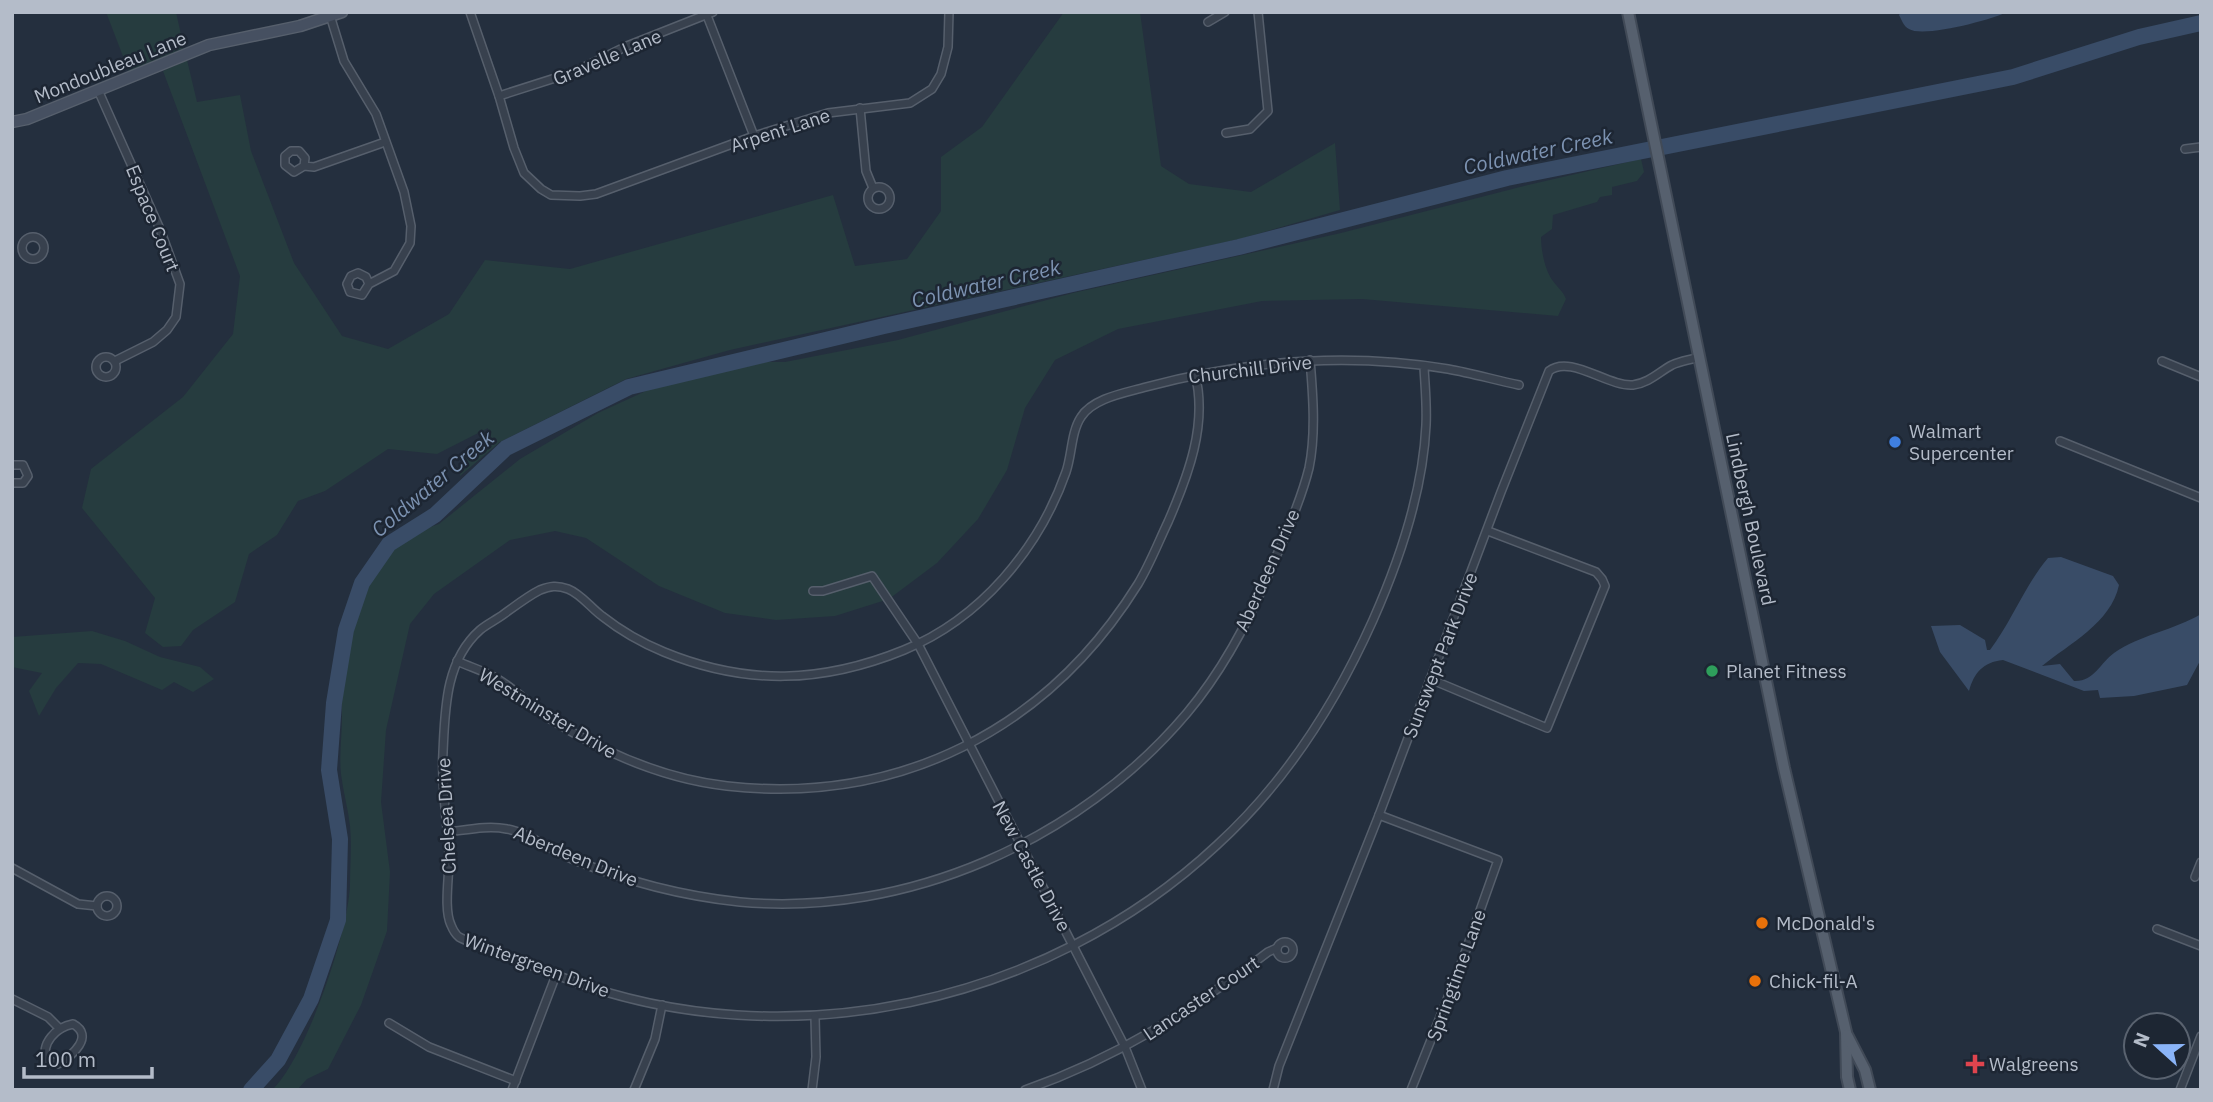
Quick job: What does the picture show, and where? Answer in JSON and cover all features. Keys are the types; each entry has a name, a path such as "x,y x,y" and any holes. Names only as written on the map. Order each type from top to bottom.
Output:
{"main road":[{"name":"Lindbergh Boulevard","path":"1628,12 1789,790 1846,1032 1850,1090"},
{"name":"Lindbergh Boulevard","path":"1846,1032 1865,1070 1870,1090"}],"street":[{"name":"Mondoubleau Lane","path":"12,122 27,119 209,45 300,26 329,14 342,12"},
{"path":"470,12 499,96"},
{"name":"Arpent Lane","path":"499,96 524,173 551,195 596,194 754,136 828,113 910,103 932,89 941,74 948,47 950,12"},
{"path":"1208,22 1225,12"},
{"path":"1226,133 1250,129 1268,111 1258,12"},
{"path":"709,13 754,136"},
{"name":"Gravelle Lane","path":"499,96 574,72 627,46 709,13"},
{"path":"329,14 344,61 376,114 404,192 411,226 410,243 394,271 369,285"},
{"name":"Espace Court","path":"98,90 160,229 180,284 176,317 167,330 153,342 115,361"},
{"path":"860,108 866,171 873,188"},
{"path":"304,166 314,167 385,142"},
{"path":"2185,149 2201,147"},
{"path":"12,245 22,247"},
{"name":"Sunswept Park Drive","path":"1273,1090 1279,1066 1379,815 1549,371 1555,366 1564,366 1592,372 1618,385 1635,385 1650,380 1676,363 1699,358"},
{"name":"Churchill Drive","path":"555,586 574,592 630,636 690,662 732,673 792,676 845,670 918,645 945,628 990,592 1018,561 1052,508 1068,468 1076,425 1083,414 1090,407 1123,393 1195,374 1310,360 1372,361 1442,368 1518,385"},
{"name":"Aberdeen Drive","path":"448,832 510,829 572,859 629,880 729,900 776,903 853,899 901,890 952,874 1022,844 1079,811 1114,785 1147,755 1187,713 1232,647 1258,600 1309,466 1313,415 1310,360"},
{"path":"2161,361 2201,377"},
{"name":"Wintergreen Drive","path":"453,930 464,940 556,975 608,992 662,1005 737,1015 815,1017 937,997 1015,972 1073,945 1144,903 1212,850 1264,796 1316,729 1363,643 1407,528 1422,465 1426,425 1424,367"},
{"name":"Westminster Drive","path":"457,661 497,679 555,722 620,757 676,776 724,786 787,790 855,784 931,762 968,746 1022,713 1075,666 1111,625 1139,582 1174,506 1191,458 1200,407 1195,374"},
{"path":"2060,441 2201,498"},
{"path":"12,465 23,465 28,476 23,483 12,483"},
{"path":"1430,680 1548,728 1605,586 1596,572 1488,531"},
{"name":"New Castle Drive","path":"813,591 823,591 872,576 918,645 1125,1048 1142,1090"},
{"name":"Chelsea Drive","path":"453,930 448,909 448,832 443,795 443,759 447,702 457,661 480,630 546,587 555,586"},
{"name":"Springtime Lane","path":"1379,815 1498,860 1460,968 1411,1090"},
{"path":"2195,877 2201,862"},
{"path":"12,868 78,904 97,906"},
{"path":"2157,929 2201,946"},
{"name":"Lancaster Court","path":"1025,1090 1125,1048 1172,1021 1277,948"},
{"path":"512,1090 556,975"},
{"path":"12,999 48,1017 60,1029"},
{"path":"634,1090 655,1039 662,1005"},
{"path":"812,1090 816,1065 815,1017"},
{"path":"389,1023 429,1047 516,1081"},
{"path":"73,1024 80,1028 83,1040 58,1064 51,1063 44,1051 46,1044 60,1029 73,1024"},
{"path":"2180,1090 2201,1036"}],"green space":[{"path":"106,12 176,12 184,48 129,72"},
{"path":"1064,12 1140,12 1161,166 1189,184 1251,192 1335,143 1340,210 1240,239 730,350 626,379 500,442 460,476 462,454 488,442 488,428 437,454 388,449 325,491 298,501 277,535 249,554 235,602 193,630 181,646 163,647 145,633 155,598 82,508 91,469 183,397 233,334 240,276 163,71 187,60 197,102 240,95 251,151 294,263 342,336 388,349 449,314 485,260 570,269 833,195 855,266 907,259 941,211 941,157 982,127"},
{"path":"1641,159 1644,172 1637,181 1612,187 1612,195 1600,197 1597,202 1553,215 1552,229 1541,237 1548,272 1566,299 1558,316 1362,299 1262,301 1118,329 1055,360 1025,408 1007,470 978,519 937,563 889,599 835,616 776,620 725,613 659,586 586,538 555,531 510,540 434,594 410,624 386,730 381,802 390,872 387,931 361,1005 328,1069 307,1079 297,1090 272,1090 285,1074 311,1023 334,961 348,905 351,833 340,752 345,656 359,600 371,576 388,554 410,537 439,524 520,459 598,413 648,390 758,362 785,362 898,340 1073,293 1341,233"},
{"path":"92,631 125,641 160,657 200,667 214,679 193,692 174,682 162,690 101,664 78,663 56,688 39,716 29,691 42,673 12,667 12,637"}],"water":[{"path":"1901,12 2007,12 1942,30 1917,31 1904,25 1899,15"},
{"path":"2061,557 2113,576 2119,585 2115,598 2098,622 2042,666 2060,664 2074,681 2081,680 2092,675 2109,657 2124,647 2201,614 2201,659 2187,685 2134,696 2100,698 2098,690 2084,691 2003,660 1990,663 1980,670 1969,691 1940,652 1931,626 1960,625 1985,640 1987,650 1990,650 2048,558"}],"waterway":[{"name":"Coldwater Creek","path":"251,1090 278,1060 311,999 338,920 340,839 329,770 334,703 346,630 362,583 389,544 435,515 506,448 629,387 884,326 1239,247 1507,178 2013,77 2139,37 2201,23"}],"place":[{"name":"Walmart Supercenter","path":"1895,442"},
{"name":"Planet Fitness","path":"1712,671"},
{"name":"McDonald's","path":"1762,923"},
{"name":"Chick-fil-A","path":"1755,981"},
{"name":"Walgreens","path":"1975,1064"}]}
